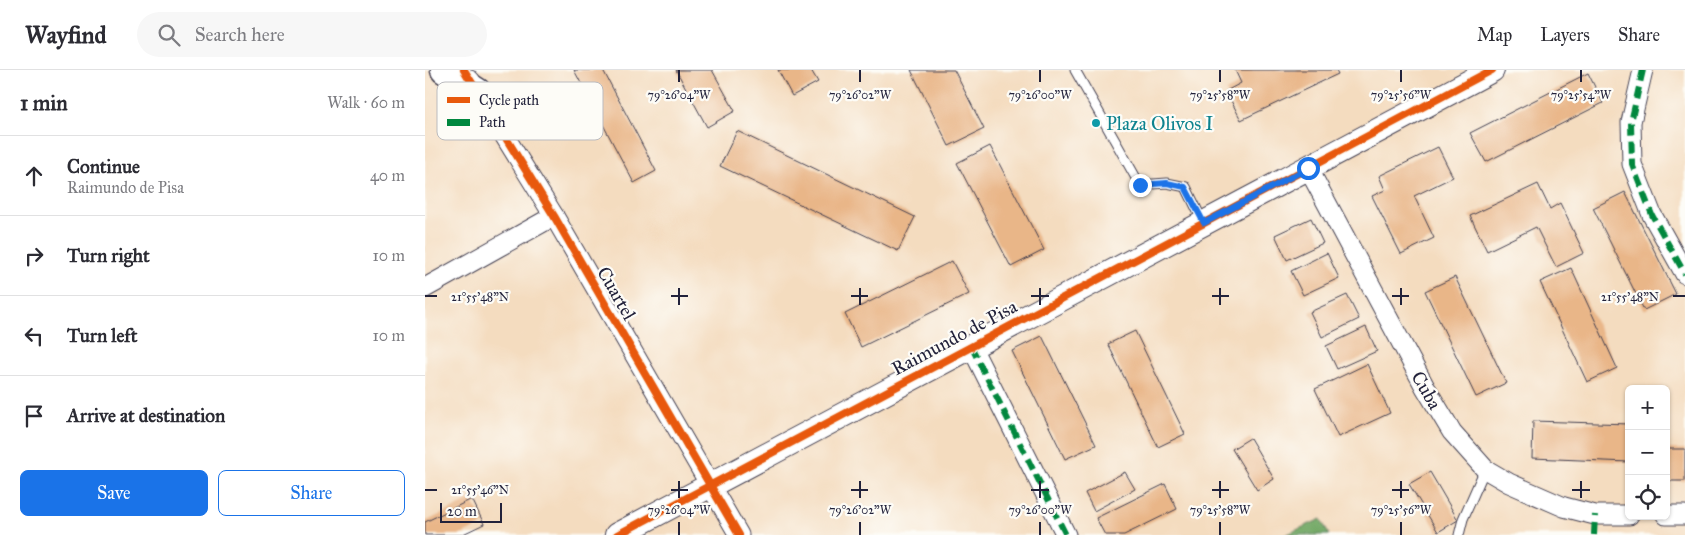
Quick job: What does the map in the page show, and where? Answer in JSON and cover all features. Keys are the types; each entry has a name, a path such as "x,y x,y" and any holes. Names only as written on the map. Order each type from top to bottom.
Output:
{"main road":[{"path":"444,70 472,77"}],"street":[{"name":"Raimundo de Pisa","path":"617,535 1491,70"},
{"path":"1643,70 1631,122 1632,164 1651,215 1685,274"},
{"name":"Cuartel","path":"509,140 739,535"},
{"name":"Cuba","path":"1308,168 1425,387 1452,432 1485,468 1509,483 1564,508 1595,515 1625,515"},
{"path":"425,288 554,216"},
{"path":"971,346 1066,535"},
{"path":"1670,515 1685,515"}],"lane":[{"path":"1075,70 1140,185 1167,183 1185,187 1204,223"},
{"path":"1459,535 1463,519 1485,468"}],"green space":[{"path":"1321,519 1329,535 1285,535"}],"building":[{"path":"574,70 603,70 656,171 634,183 603,125 603,82 580,82"},
{"path":"676,70 712,70 735,111 707,127"},
{"path":"778,70 811,70 818,82 792,96"},
{"path":"911,70 954,70 984,129 949,146"},
{"path":"1235,70 1336,70 1338,74 1241,120 1226,91 1241,83"},
{"path":"1588,73 1603,103 1486,162 1470,133"},
{"path":"737,131 915,217 898,251 720,166"},
{"path":"990,146 1044,250 1011,267 957,163"},
{"path":"1438,147 1453,177 1414,196 1434,238 1401,254 1372,196 1385,190 1379,176"},
{"path":"1538,184 1550,209 1560,203 1584,253 1556,267 1536,227 1487,251 1470,216"},
{"path":"1625,192 1676,294 1644,310 1593,208"},
{"path":"1311,218 1323,243 1287,260 1275,235"},
{"path":"1327,253 1339,278 1303,295 1291,271"},
{"path":"952,261 969,294 861,347 845,314"},
{"path":"1571,268 1617,368 1587,382 1540,282"},
{"path":"1455,277 1506,383 1476,397 1425,291"},
{"path":"1347,295 1359,319 1322,337 1310,312"},
{"path":"1366,327 1377,351 1337,369 1326,346"},
{"path":"1135,331 1185,434 1158,447 1108,344"},
{"path":"1042,336 1096,445 1065,459 1012,351"},
{"path":"1367,364 1390,413 1338,437 1315,389"},
{"path":"1533,421 1625,424 1625,462 1532,458"},
{"path":"1250,438 1274,479 1257,490 1232,449"},
{"path":"1670,449 1685,449 1685,481 1670,481"},
{"path":"1125,472 1135,489 1094,511 1085,493"},
{"path":"1430,472 1458,520 1438,532 1409,484"},
{"path":"1165,484 1177,509 1124,535 1105,535 1096,518"},
{"path":"472,499 484,524 461,535 425,535 425,522"}],"marked path":[{"path":"1643,70 1631,122 1632,164 1652,215 1685,274"},
{"path":"971,346 1066,535"},
{"path":"1594,535 1595,515"}],"cycle path":[{"path":"464,70 471,82"},
{"path":"617,535 1492,70"},
{"path":"507,140 554,216 739,535"}],"place":[{"name":"Plaza Olivos I","path":"1096,123"}],"route":[{"path":"1140,185 1167,183 1185,187 1204,223 1308,168"}]}
